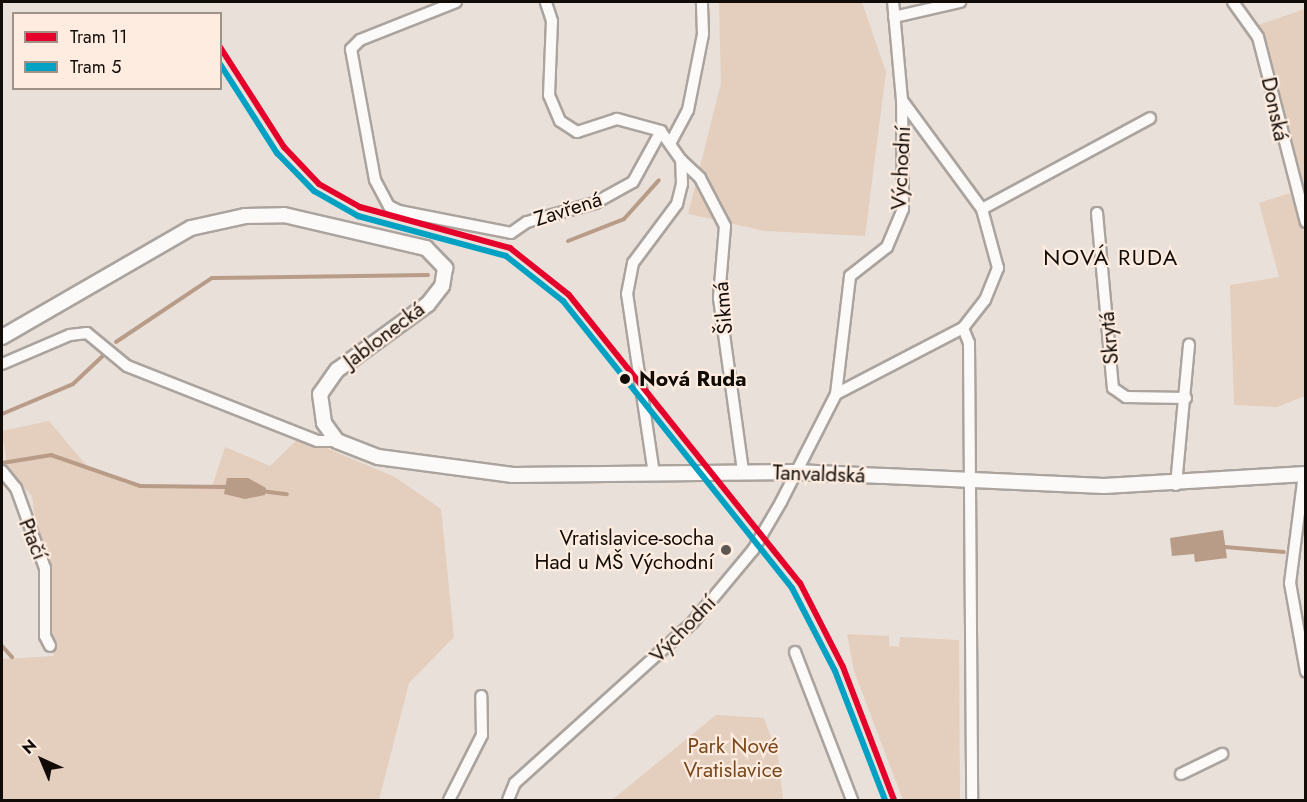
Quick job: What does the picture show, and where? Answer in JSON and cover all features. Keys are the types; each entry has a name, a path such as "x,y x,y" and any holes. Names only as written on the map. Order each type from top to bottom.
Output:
{"main road":[{"name":"Jablonecká","path":"2,337 191,228 212,222 284,215 426,248 445,268 436,294 393,334 326,381 320,407 324,423 338,441"},
{"name":"Tanvaldská","path":"338,441 391,460 470,472 654,474 795,472 968,481 1176,485 1305,474"}],"street":[{"name":"Zavřená","path":"456,2 360,40 349,55 375,180 389,206 511,233 527,222 595,203 633,182 661,131"},
{"path":"546,2 552,21 549,95 560,121 577,132 617,119 661,131"},
{"path":"671,142 688,110 703,34 702,2"},
{"name":"Východní","path":"508,801 515,783 709,605 758,543 836,394 850,276 887,247 903,209 902,100 893,2"},
{"path":"894,17 960,2"},
{"name":"Donská","path":"1233,2 1258,38 1305,222"},
{"name":"Východní","path":"836,394 963,328 985,300 998,268 982,209 902,100"},
{"path":"982,209 1150,118"},
{"name":"Šikmá","path":"661,131 681,159 700,178 725,226 719,298 743,472"},
{"path":"654,474 627,294 644,244 677,204 681,159"},
{"name":"Skrytá","path":"1097,213 1113,388 1126,397 1186,398"},
{"path":"963,328 969,343 968,481 972,801"},
{"path":"2,364 70,335 87,333 127,366 317,441 338,441"},
{"path":"1176,485 1186,398 1189,345"},
{"name":"Ptačí","path":"2,471 16,488 45,568 45,636 50,646"},
{"path":"1305,474 1290,583 1305,672"},
{"path":"795,652 852,801"},
{"path":"449,801 482,735 481,696"},
{"path":"1181,774 1222,754"}],"green space":[{"path":"719,2 862,2 886,72 865,236 765,231 688,214 721,83"},
{"path":"1305,9 1305,209 1258,25"},
{"path":"1290,193 1305,234 1305,396 1277,407 1234,405 1230,285 1279,277 1259,203"},
{"path":"49,421 86,465 126,484 212,487 225,447 270,466 300,437 395,477 441,509 454,637 409,683 379,800 2,800 2,659 54,656 32,496 8,471 2,431"},
{"path":"847,634 889,636 889,646 899,647 900,637 959,640 960,800 903,800 854,671"},
{"name":"Park Nové Vratislavice","path":"716,715 764,718 778,756 783,800 612,800"}],"shaded area":[{"path":"227,478 248,478 266,488 265,495 245,499 224,494"},
{"path":"1223,530 1227,558 1195,562 1194,554 1172,556 1170,538"}],"waterway":[{"path":"568,241 624,219 659,180"},
{"path":"116,342 212,278 428,275"},
{"path":"2,414 73,384 107,352"},
{"path":"2,463 51,455 140,486 227,487"},
{"path":"261,491 287,494"},
{"path":"1225,547 1284,552"},
{"path":"2,646 12,657"}],"tram line":[{"name":"11","path":"222,50 284,147 319,184 360,207 510,248 569,295 800,583 843,667 894,800"},
{"name":"5","path":"222,67 277,153 314,191 358,216 506,256 563,301 792,588 835,671 885,800"}],"place":[{"name":"Nová Ruda","path":"625,379"},
{"name":"Vratislavice-socha Had u MŠ Východní","path":"726,550"}],"district":[{"name":"NOVÁ RUDA","path":"1111,258"}]}
